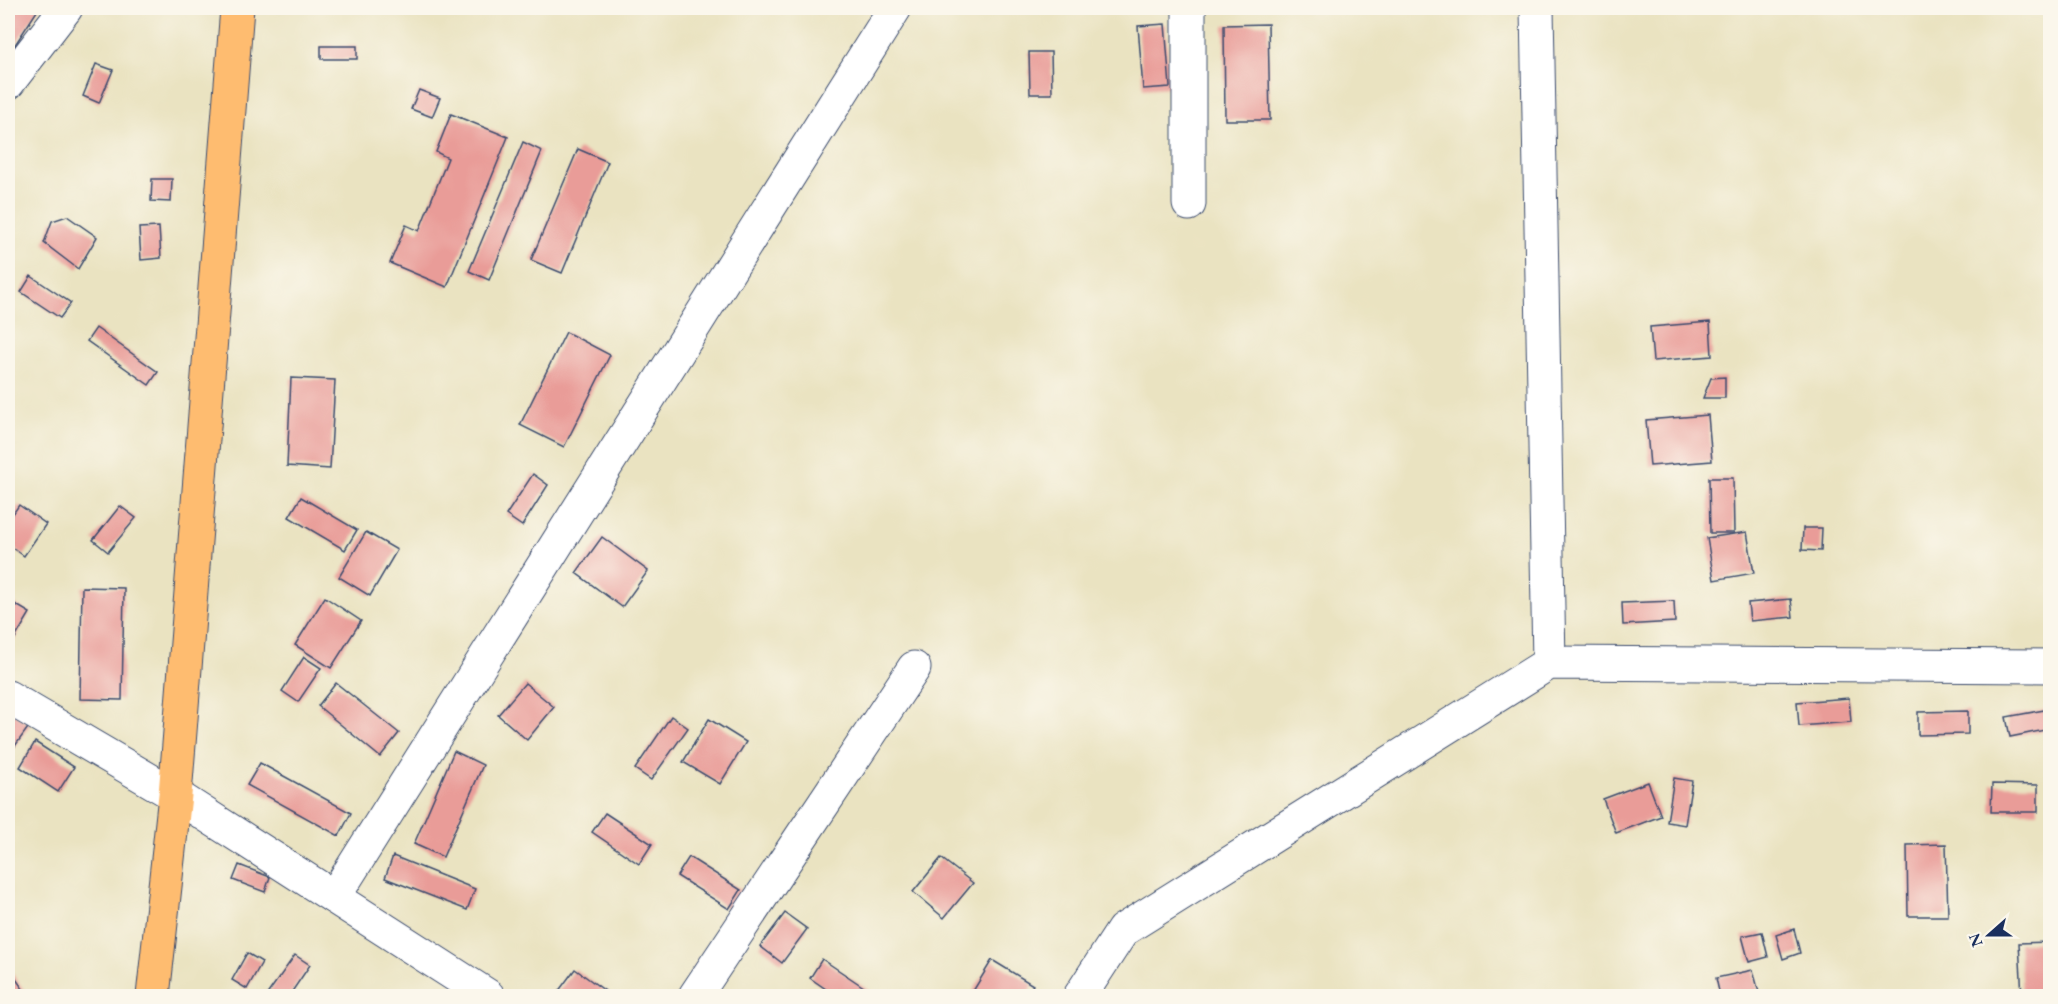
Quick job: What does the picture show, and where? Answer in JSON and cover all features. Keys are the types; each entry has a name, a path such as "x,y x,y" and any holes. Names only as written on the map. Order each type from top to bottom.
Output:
{"main road":[{"path":"153,996 175,795 237,8"}],"street":[{"path":"8,83 66,8"},
{"path":"334,897 895,8"},
{"path":"1189,8 1189,204"},
{"path":"1537,8 1549,663"},
{"path":"1080,996 1123,930 1549,663 2050,666"},
{"path":"695,996 914,668"},
{"path":"8,697 175,795 488,996"}],"building":[{"path":"8,8 39,8 11,51 8,49"},
{"path":"1165,24 1170,87 1143,89 1138,26"},
{"path":"1268,24 1270,120 1225,120 1224,25"},
{"path":"321,46 357,46 357,59 321,59"},
{"path":"1029,52 1051,52 1052,94 1030,94"},
{"path":"96,64 113,70 99,103 83,96"},
{"path":"419,90 440,98 432,117 411,109"},
{"path":"451,114 508,137 447,287 390,263 406,225 419,231 448,158 436,152"},
{"path":"523,142 542,151 489,280 469,271"},
{"path":"578,149 608,162 562,273 531,260"},
{"path":"152,179 172,179 171,202 151,201"},
{"path":"67,216 97,237 78,269 44,243 52,221"},
{"path":"159,227 161,258 141,260 139,228"},
{"path":"31,276 71,303 60,318 21,292"},
{"path":"1710,322 1712,356 1653,361 1650,327"},
{"path":"96,328 158,372 149,385 87,341"},
{"path":"566,332 610,355 564,447 520,425"},
{"path":"1725,377 1725,398 1703,398 1711,378"},
{"path":"291,378 335,380 330,469 287,466"},
{"path":"1708,415 1712,461 1650,466 1646,420"},
{"path":"533,474 548,485 522,526 506,515"},
{"path":"1709,478 1733,478 1734,533 1710,533"},
{"path":"301,497 357,530 345,550 289,517"},
{"path":"19,505 46,524 24,556 8,544 8,521"},
{"path":"120,506 136,518 108,552 93,540"},
{"path":"1803,528 1822,528 1821,551 1802,550"},
{"path":"366,532 397,550 370,596 339,577"},
{"path":"1747,532 1754,573 1714,580 1707,538"},
{"path":"602,537 648,571 622,607 576,573"},
{"path":"82,587 124,588 122,700 80,699"},
{"path":"325,597 361,621 331,668 295,645"},
{"path":"1791,599 1793,617 1750,621 1748,603"},
{"path":"8,600 30,613 8,650"},
{"path":"1674,601 1675,622 1623,625 1622,603"},
{"path":"304,657 321,668 298,702 282,691"},
{"path":"336,683 399,733 380,757 318,706"},
{"path":"525,683 554,707 527,740 498,715"},
{"path":"1849,698 1851,722 1799,726 1797,702"},
{"path":"2050,709 2050,729 2010,737 2006,717"},
{"path":"8,710 30,725 10,753 8,752"},
{"path":"1968,711 1968,734 1918,735 1918,712"},
{"path":"671,716 688,728 651,780 635,769"},
{"path":"709,719 746,742 720,784 683,762"},
{"path":"35,742 74,767 58,792 20,767"},
{"path":"454,751 483,765 443,857 414,844"},
{"path":"260,763 351,813 339,836 247,785"},
{"path":"1674,778 1692,781 1685,825 1667,822"},
{"path":"1648,782 1661,816 1616,833 1603,799"},
{"path":"1992,784 2038,785 2038,812 1991,812"},
{"path":"605,813 652,844 639,864 592,832"},
{"path":"1946,844 1948,916 1908,916 1907,845"},
{"path":"393,856 475,889 467,910 385,878"},
{"path":"689,857 741,890 729,909 677,876"},
{"path":"941,858 973,883 944,918 913,892"},
{"path":"239,865 270,877 265,892 233,880"},
{"path":"785,913 807,929 782,963 760,946"},
{"path":"1794,929 1800,953 1783,959 1776,935"},
{"path":"1762,932 1768,957 1749,962 1742,936"},
{"path":"2050,942 2050,996 2022,996 2019,943"},
{"path":"247,953 262,962 247,989 232,980"},
{"path":"295,955 310,965 289,996 266,996"},
{"path":"822,959 877,996 836,996 810,978"},
{"path":"992,960 1033,985 1026,996 970,996"},
{"path":"575,969 612,996 555,996"},
{"path":"1753,970 1760,996 1720,996 1716,978"},
{"path":"11,972 28,996 8,996 8,975"}]}
